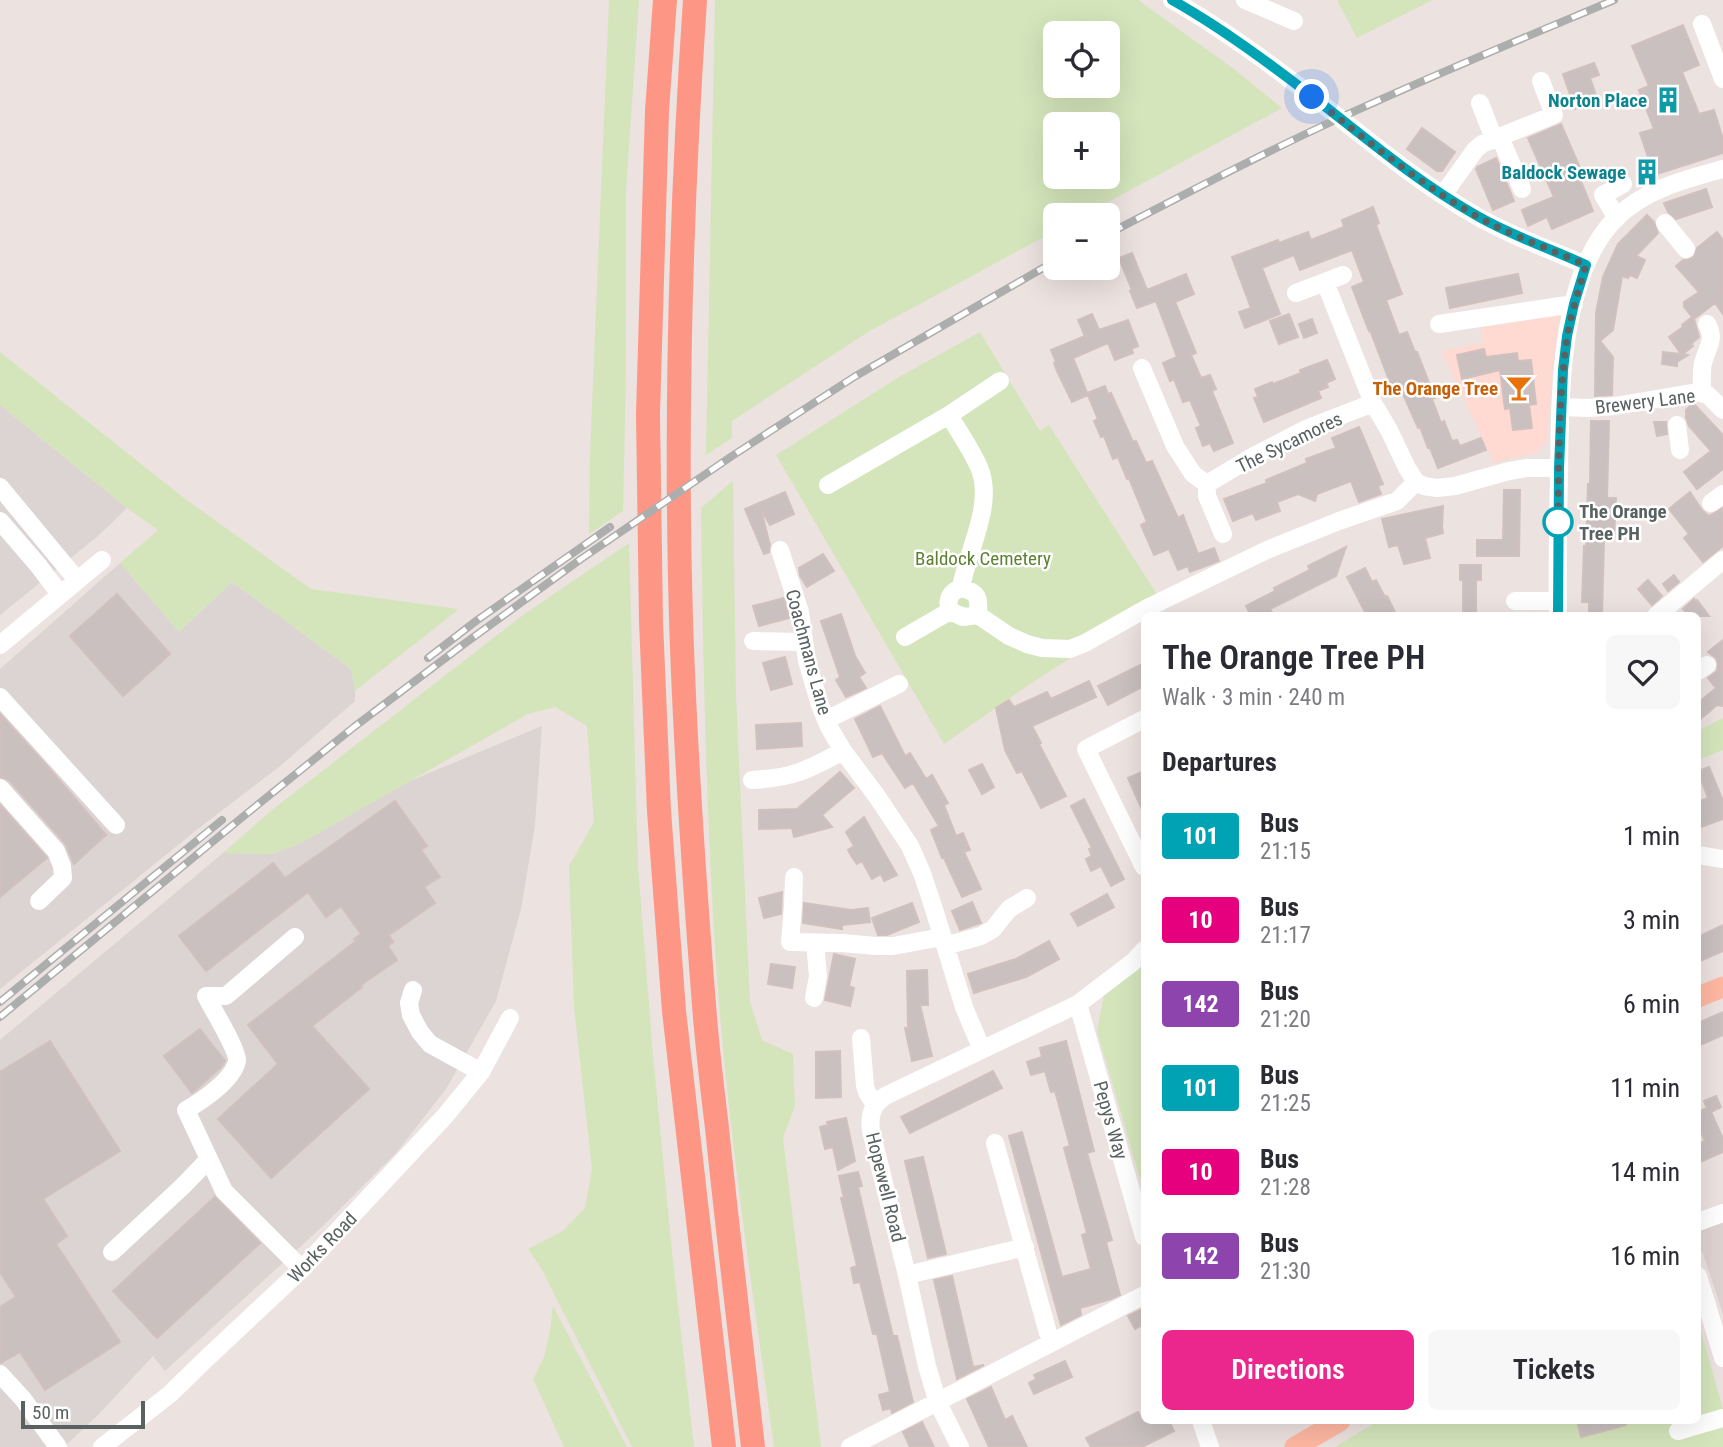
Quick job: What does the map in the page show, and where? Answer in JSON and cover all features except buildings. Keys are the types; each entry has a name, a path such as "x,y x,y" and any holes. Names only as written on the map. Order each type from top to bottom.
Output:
{"highway":[{"path":"665,0 657,111 648,414 652,635 659,811 674,1011 724,1447"},
{"path":"695,0 687,113 679,418 681,618 690,807 704,1009 753,1447"}],"main road":[{"path":"1701,996 1723,986"},
{"path":"1295,1447 1335,1424"}],"street":[{"path":"1172,0 1198,6 1400,165 1474,215 1586,265"},
{"path":"1244,0 1294,20"},
{"path":"1702,24 1723,79"},
{"path":"1443,195 1482,144 1554,115 1541,81"},
{"path":"1480,103 1522,189"},
{"path":"1515,601 1558,609 1563,370 1574,304 1586,265 1602,235 1629,207 1679,182 1723,169"},
{"path":"1617,218 1603,195 1623,184"},
{"path":"1650,195 1662,219 1686,249"},
{"path":"1296,293 1343,275"},
{"path":"1325,282 1373,403 1416,482 1437,488 1527,468 1559,468"},
{"path":"1439,324 1574,304"},
{"path":"1702,392 1704,362 1711,338 1707,324"},
{"path":"1142,368 1175,446 1193,474 1207,484 1207,496 1223,534"},
{"path":"828,485 949,415 1000,381"},
{"name":"Brewery Lane","path":"1561,407 1615,406 1702,392 1723,410"},
{"path":"1671,396 1679,450"},
{"name":"The Sycamores","path":"1207,484 1306,429 1373,403"},
{"path":"949,415 980,468 984,489 984,504 961,588"},
{"path":"978,615 976,594 961,588 955,590 948,600 950,611 963,617 978,615 1009,636 1027,644 1042,648 1070,649 1267,550 1397,501 1416,482"},
{"path":"0,487 77,580"},
{"path":"0,521 60,594"},
{"name":"Coachmans Lane","path":"780,550 800,612 807,661 826,720 843,751 910,846 922,873 964,1007 982,1050"},
{"path":"3,635 60,594 102,559"},
{"path":"1661,612 1723,560"},
{"path":"905,637 950,611"},
{"path":"753,641 804,642"},
{"path":"826,720 899,684"},
{"path":"0,697 116,825"},
{"path":"1141,721 1086,749 1141,861"},
{"path":"752,780 791,776 843,751"},
{"path":"0,788 56,851 62,866 63,878 39,901"},
{"path":"1701,855 1723,859"},
{"path":"794,877 790,942 893,946 981,936 993,929 1009,909 1027,898"},
{"path":"295,937 226,996 206,996 237,1060 225,1080 200,1102 186,1110 224,1191 302,1269"},
{"path":"814,998 818,976 815,943"},
{"name":"Hopewell Road","path":"960,1447 938,1403 927,1366 871,1131 870,1115 875,1105 887,1096 1078,1004 1141,953"},
{"path":"413,990 409,1003 419,1032 430,1044 481,1072"},
{"name":"Pepys Way","path":"1078,1004 1141,1226"},
{"name":"Works Road","path":"102,1447 170,1394 302,1269 445,1116 481,1072 510,1018"},
{"path":"861,1038 867,1093 875,1105"},
{"path":"995,1143 1048,1332"},
{"path":"112,1252 209,1159"},
{"path":"1701,1222 1723,1213"},
{"path":"907,1275 1025,1247"},
{"path":"1701,1286 1723,1358"},
{"path":"850,1447 1141,1297"},
{"path":"0,1374 23,1399 58,1447"},
{"path":"1678,1431 1723,1418"},
{"path":"1202,1424 1210,1447"}],"shaded area":[{"path":"1560,311 1544,445 1531,454 1494,463 1441,351 1483,343 1481,328"},
{"path":"0,405 127,508 98,536 0,615"},
{"path":"120,563 179,632 232,582 351,669 355,701 279,767 0,989 0,669"},
{"path":"542,726 535,825 521,909 496,1001 446,1089 396,1153 324,1225 165,1371 153,1356 64,1447 0,1447 0,1040 223,853 272,854 301,843 405,783"},
{"path":"1723,1220 1723,1315 1701,1250 1703,1228"}],"green space":[{"path":"609,0 639,0 626,192 623,511 589,534 590,455"},
{"path":"715,0 1138,0 1234,69 1282,108 1106,203 1043,203 1043,237 868,332 732,421 732,438 706,455"},
{"path":"1337,0 1433,0 1357,38"},
{"name":"Baldock Cemetery","path":"980,332 1040,431 1049,425 1163,604 1149,612 1141,612 1141,617 1033,682 944,744 776,455 899,377"},
{"path":"0,352 184,498 311,589 459,609 355,691 351,669 232,582 179,632 120,563 158,530 0,405"},
{"path":"733,481 736,696 750,1002 762,1040 793,1054 795,1106 783,1138 821,1447 774,1447 741,1205 721,1024 707,793 701,508"},
{"path":"629,543 638,866 653,1055 694,1447 632,1447 541,1268 528,1249 563,1231 585,1208 592,1169 574,1007 569,866 594,822 587,726 555,707 528,714 301,843 272,854 223,853 272,810 523,615"},
{"path":"1723,718 1723,750 1701,759 1701,729"},
{"path":"1141,962 1141,1182 1097,1031 1104,995"},
{"path":"553,1306 627,1447 564,1447 533,1379 544,1357"},
{"path":"1701,1332 1723,1409 1723,1447 1335,1447 1373,1424 1701,1424"}],"railway":[{"path":"1120,228 1316,129 1614,0"},
{"path":"0,1017 354,727 581,559 854,377 1043,268"},
{"path":"428,658 610,527"},
{"path":"0,1002 222,820"}],"bus line":[{"name":"101","path":"1172,0 1262,59 1400,165 1458,205 1505,231 1586,265 1574,304 1563,370 1558,612"}],"place":[{"name":"Norton Place","path":"1668,100"},
{"name":"Baldock Sewage","path":"1647,172"},
{"name":"The Orange Tree","path":"1519,388"},
{"name":"The Orange Tree PH","path":"1558,522"}],"route":[{"path":"1312,97 1400,165 1474,215 1586,265 1574,304 1563,370 1558,527 1558,522"}]}
